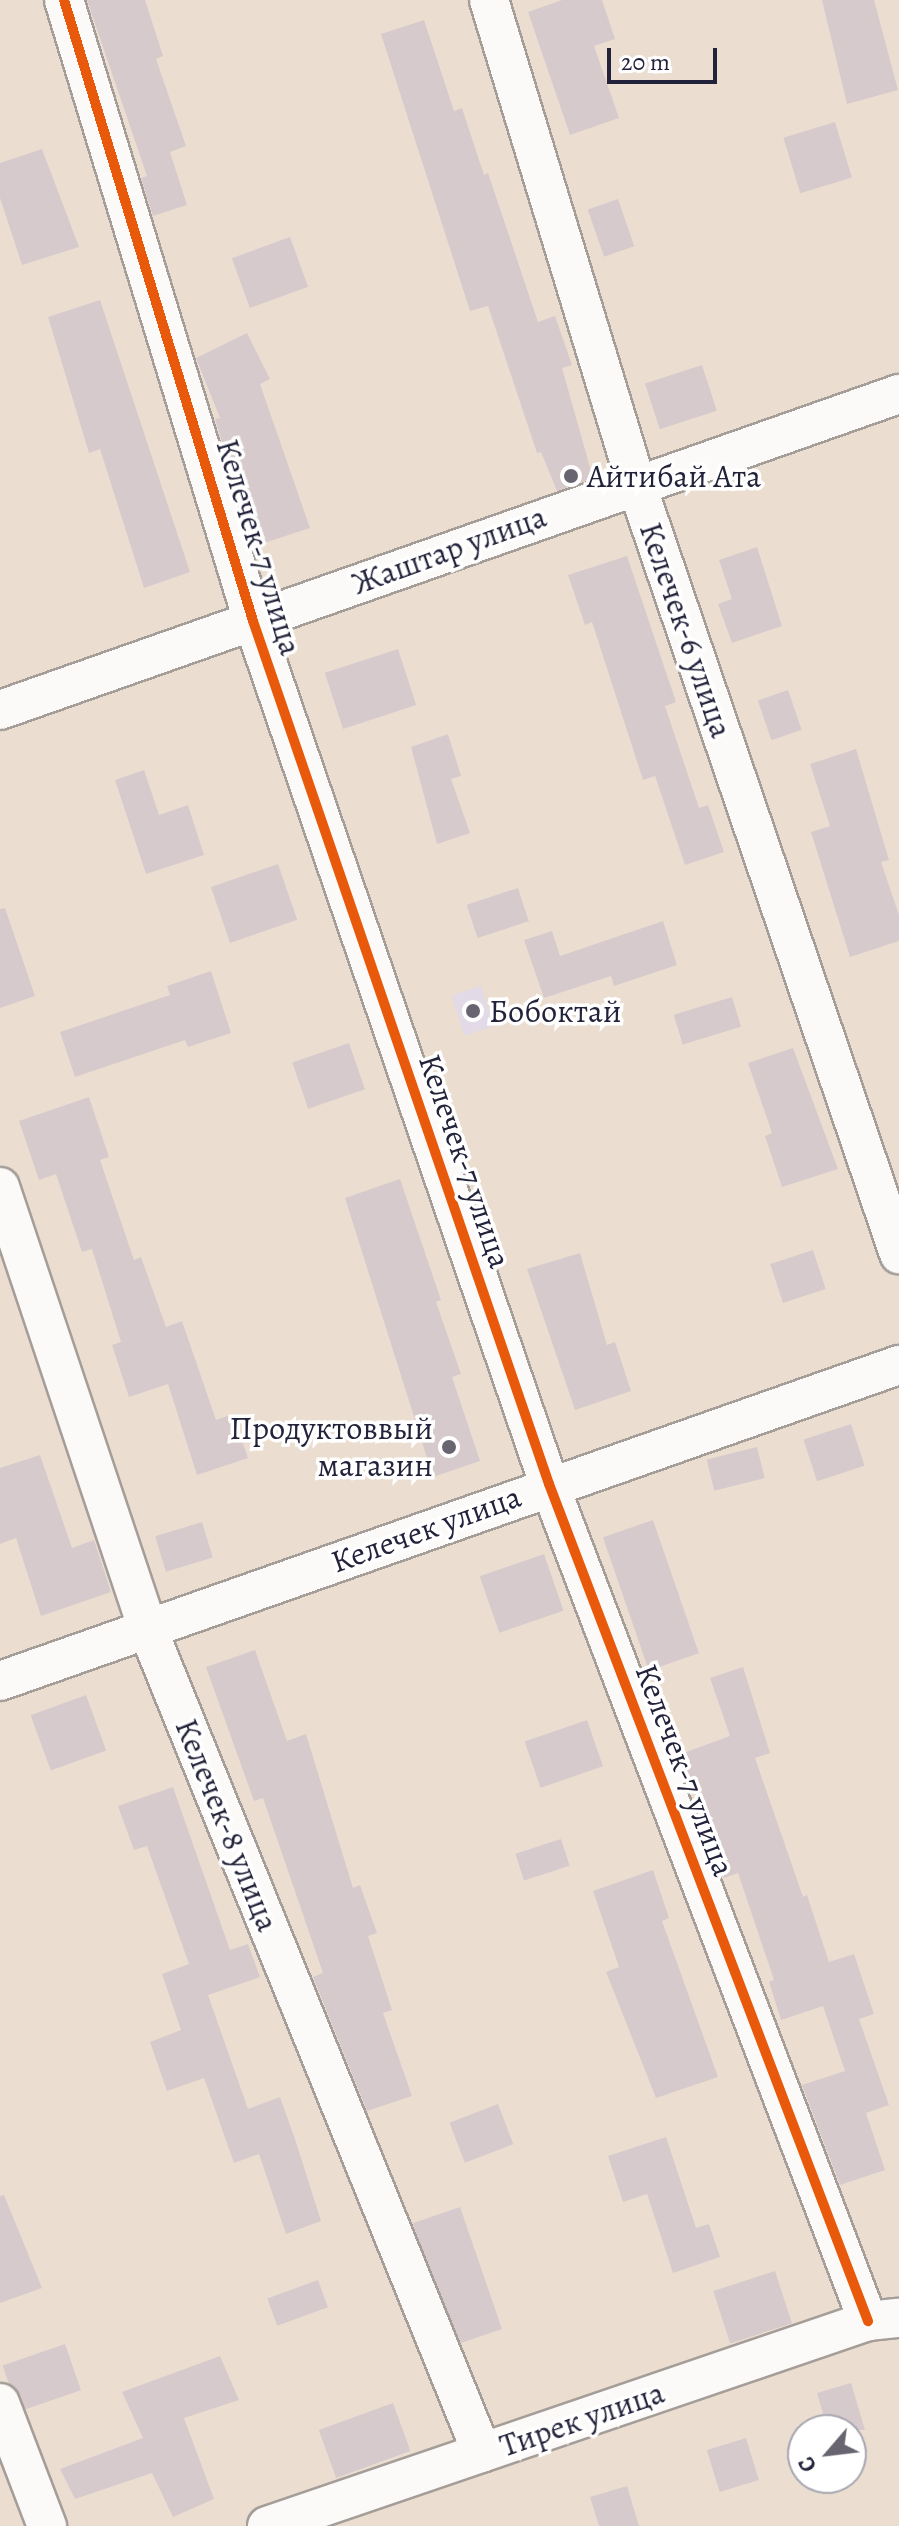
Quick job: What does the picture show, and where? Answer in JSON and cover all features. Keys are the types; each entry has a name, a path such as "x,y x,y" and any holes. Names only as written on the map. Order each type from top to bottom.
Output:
{"street":[{"name":"Келечек-7 улица","path":"64,0 253,621 549,1484 883,2320"},
{"name":"Келечек-6 улица","path":"489,0 636,483 899,1254"},
{"name":"Жаштар улица","path":"0,710 636,483 899,394"},
{"name":"Келечек-8 улица","path":"0,1187 148,1630 482,2453"},
{"name":"Келечек улица","path":"0,1681 549,1484 899,1365"},
{"name":"Тирек улица","path":"267,2526 883,2320"},
{"path":"0,2403 47,2526"}],"shaded area":[{"name":"Бобоктай","path":"481,986 494,1026 464,1036 452,996"}],"building":[{"path":"87,0 145,0 163,56 156,59 186,146 170,152 187,205 153,216 141,178 147,176"},
{"path":"562,0 602,0 615,39 594,46 619,118 570,135 528,12"},
{"path":"822,0 874,0 898,90 847,104"},
{"path":"424,20 454,111 462,108 484,175 488,173 538,322 555,316 572,365 562,368 593,478 557,491 541,452 537,453 488,306 470,311 381,34"},
{"path":"835,122 852,177 800,193 783,138"},
{"path":"42,149 79,247 22,265 0,198 0,163"},
{"path":"618,199 634,246 604,257 588,209"},
{"path":"290,237 308,287 250,308 232,258"},
{"path":"100,300 190,572 144,588 100,449 89,453 48,317"},
{"path":"247,333 270,379 260,384 310,528 264,543 243,479 234,481 215,419 220,418 196,358"},
{"path":"702,365 717,411 660,429 645,384"},
{"path":"757,547 782,626 732,643 718,604 732,599 719,560"},
{"path":"627,556 676,702 665,706 699,808 708,805 724,852 685,865 655,776 643,780 592,622 585,625 568,575"},
{"path":"398,649 416,705 343,729 325,673"},
{"path":"788,690 802,730 771,740 758,700"},
{"path":"448,734 461,776 451,779 470,833 437,844 411,747"},
{"path":"856,749 889,860 881,862 899,915 899,941 850,957 811,832 830,826 810,764"},
{"path":"144,770 159,815 188,805 204,855 146,874 115,780"},
{"path":"278,864 297,920 230,943 211,887"},
{"path":"518,888 529,921 477,938 467,905"},
{"path":"5,908 35,996 0,1008 0,909"},
{"path":"663,921 677,965 614,986 611,976 544,998 524,940 552,931 560,956"},
{"path":"211,971 231,1033 188,1047 185,1040 75,1077 60,1032 170,995 167,986"},
{"path":"732,997 741,1027 683,1044 674,1015"},
{"path":"349,1043 365,1089 308,1109 292,1063"},
{"path":"793,1048 838,1169 782,1187 765,1136 772,1133 748,1063"},
{"path":"89,1097 109,1157 100,1160 134,1260 141,1257 166,1327 182,1321 216,1420 233,1414 248,1458 197,1475 168,1384 129,1397 112,1345 121,1342 92,1249 82,1252 56,1174 39,1180 19,1121"},
{"path":"400,1179 441,1300 436,1302 461,1374 452,1377 480,1461 433,1477 345,1198"},
{"path":"813,1250 826,1289 783,1303 770,1264"},
{"path":"580,1253 607,1345 615,1342 631,1391 575,1410 527,1269"},
{"path":"851,1424 865,1466 817,1481 803,1439"},
{"path":"757,1447 765,1478 714,1491 707,1460"},
{"path":"40,1455 72,1548 94,1540 111,1592 41,1616 16,1538 0,1544 0,1468"},
{"path":"653,1520 699,1653 649,1671 603,1537"},
{"path":"202,1522 213,1557 166,1572 155,1536"},
{"path":"544,1554 564,1611 499,1633 480,1576"},
{"path":"255,1650 287,1741 306,1734 353,1888 360,1885 377,1933 368,1936 392,2010 383,2013 412,2096 367,2111 313,1977 323,1973 263,1798 254,1801 206,1667"},
{"path":"743,1667 770,1753 755,1758 803,1897 807,1895 829,1962 854,1954 874,2014 859,2019 889,2105 866,2113 885,2170 840,2185 802,2085 845,2071 823,2006 781,2020 769,1982 774,1980 738,1873 724,1878 681,1754 730,1736 710,1678"},
{"path":"86,1695 106,1750 51,1771 31,1715"},
{"path":"587,1720 603,1766 541,1788 525,1741"},
{"path":"173,1787 230,1950 248,1944 260,1977 208,1995 248,2109 280,2097 296,2142 321,2221 286,2234 259,2154 234,2163 204,2078 167,2091 150,2042 181,2030 162,1974 189,1964 147,1846 134,1850 118,1806"},
{"path":"561,1839 570,1866 524,1880 515,1854"},
{"path":"653,1870 669,1918 662,1921 718,2077 656,2098 606,1972 619,1967 593,1891"},
{"path":"498,2104 513,2144 465,2163 449,2123"},
{"path":"666,2137 696,2228 709,2224 720,2257 673,2273 647,2194 623,2202 608,2156"},
{"path":"4,2195 42,2288 0,2303 0,2196"},
{"path":"460,2207 502,2329 455,2345 413,2223"},
{"path":"775,2271 792,2323 730,2343 713,2291"},
{"path":"318,2280 328,2307 277,2326 267,2298"},
{"path":"65,2344 81,2390 19,2412 3,2365"},
{"path":"220,2356 239,2400 184,2418 214,2499 173,2517 152,2473 75,2499 60,2469 143,2438 122,2392"},
{"path":"851,2383 860,2414 823,2414 817,2393"},
{"path":"393,2403 410,2451 336,2478 319,2430"},
{"path":"746,2438 759,2480 720,2492 707,2450"},
{"path":"627,2486 639,2526 599,2526 590,2497"}],"cycle path":[{"path":"64,0 253,621 549,1484 868,2321"}],"place":[{"name":"Айтибай Ата","path":"571,476"},
{"name":"Бобоктай","path":"473,1011"},
{"name":"Продуктоввый магазин","path":"449,1447"}]}
